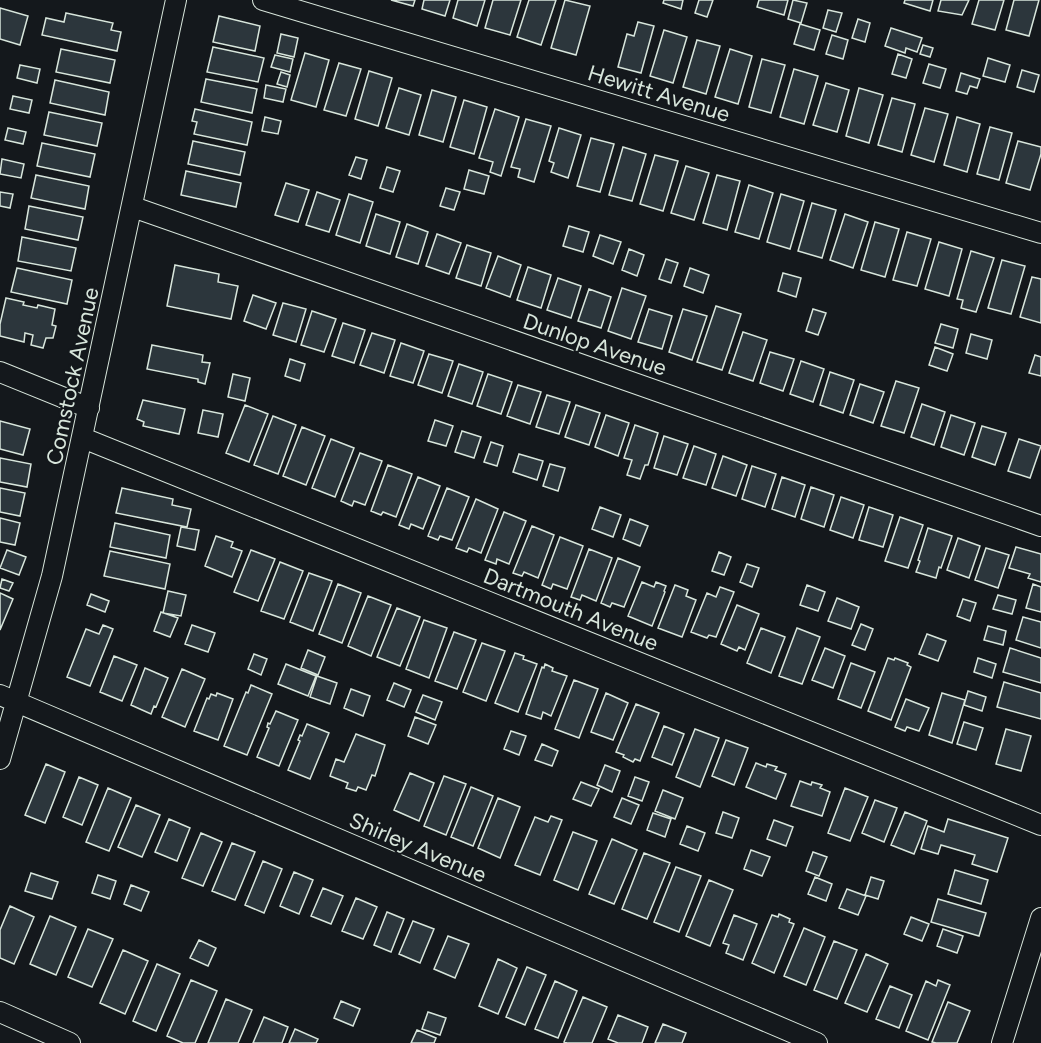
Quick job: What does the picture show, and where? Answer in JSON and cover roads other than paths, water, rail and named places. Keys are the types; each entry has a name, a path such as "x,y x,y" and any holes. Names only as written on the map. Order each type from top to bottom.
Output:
{"street":[{"name":"Hewitt Avenue","path":"263,0 1041,233"},
{"name":"Comstock Avenue","path":"0,759 9,699 52,576 83,438 133,207 170,2"},
{"name":"Dunlop Avenue","path":"133,207 1041,526"},
{"path":"0,372 89,408"},
{"name":"Dartmouth Avenue","path":"83,438 1041,825"},
{"name":"Shirley Avenue","path":"9,699 817,1043"},
{"path":"1002,1043 1041,918"},
{"path":"0,1012 70,1043"}]}
